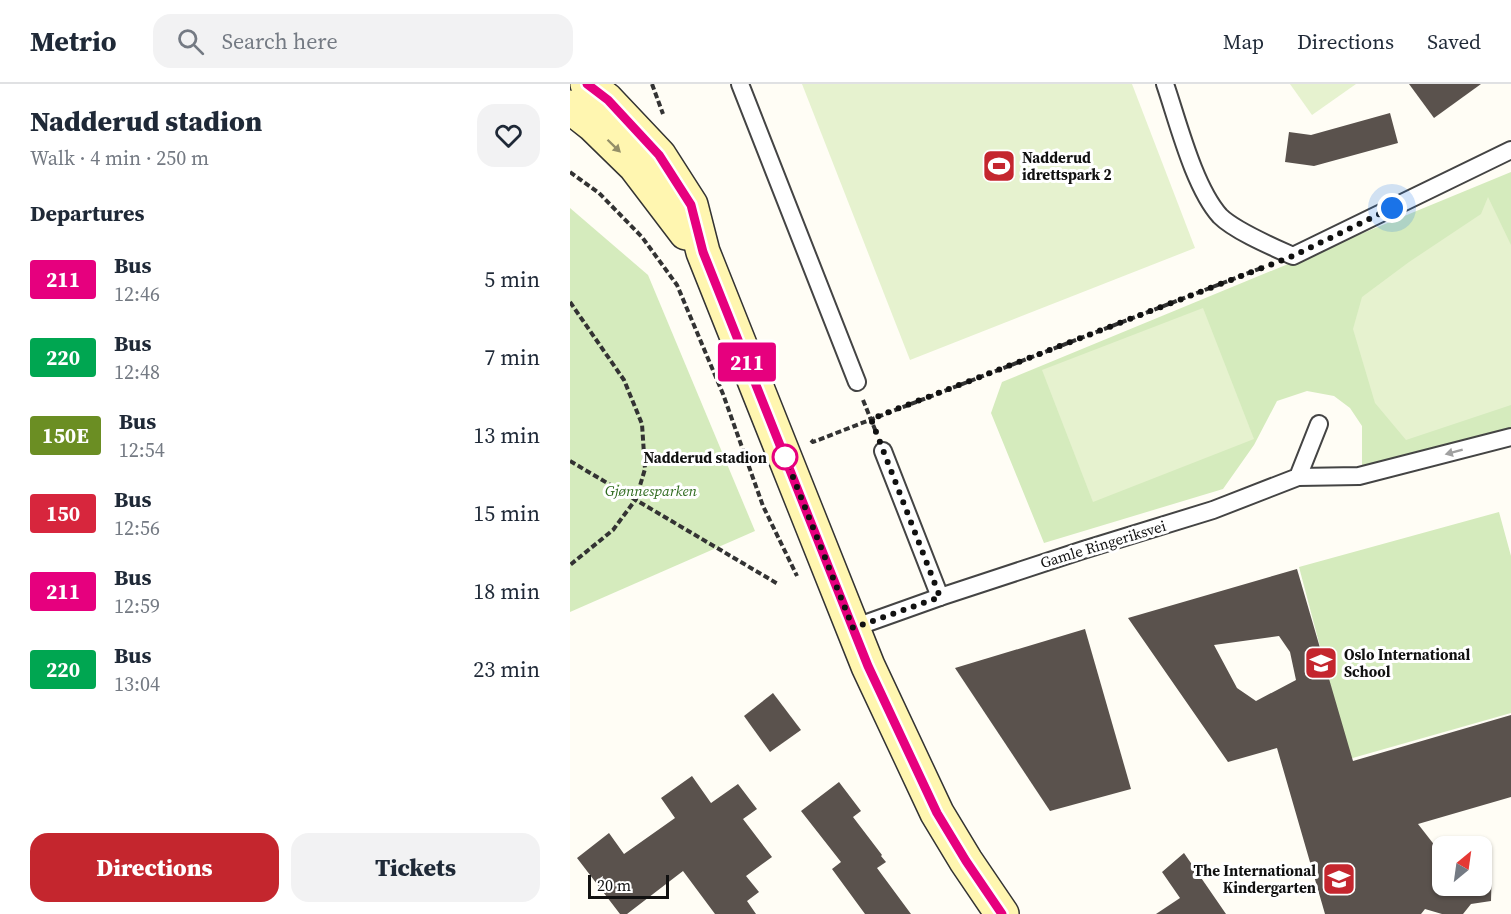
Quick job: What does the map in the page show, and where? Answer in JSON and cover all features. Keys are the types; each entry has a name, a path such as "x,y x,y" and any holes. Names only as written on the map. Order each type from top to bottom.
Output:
{"main road":[{"path":"587,84 608,100 659,155 691,205 703,252 868,666 937,813 1002,914"},
{"path":"570,107 593,125 635,166 703,252"}],"lane":[{"path":"740,84 856,382"},
{"path":"1165,84 1204,194 1222,217 1257,239 1293,256 1511,150"},
{"path":"1319,424 1298,477 1359,476 1511,437"},
{"path":"883,451 940,597"},
{"name":"Gamle Ringeriksvei","path":"853,628 940,597 1213,510 1298,477"}],"path":[{"path":"570,172 599,193 642,237 677,285 723,394 763,506 797,576"},
{"path":"813,442 1293,256"},
{"path":"570,302 624,380 642,424 645,469 636,499 613,530 570,565"},
{"path":"856,382 883,451"},
{"path":"570,461 778,584"}],"green space":[{"name":"Nadderud idrettspark 2","path":"802,84 1132,84 1195,248 910,360"},
{"path":"1290,84 1356,84 1312,115"},
{"path":"1511,172 1511,430 1362,467 1362,426 1350,408 1334,396 1307,391 1277,401 1254,445 1223,489 1044,543 991,413 1002,382"},
{"path":"1488,197 1511,245 1511,405 1406,440 1375,403 1353,329 1362,297 1409,262 1481,214"},
{"name":"Gjønnesparken","path":"570,208 648,275 755,531 570,612"},
{"path":"1203,308 1254,439 1093,502 1042,370"},
{"path":"1499,512 1511,556 1511,713 1335,763 1341,726 1299,567"}],"building":[{"path":"1409,84 1481,84 1434,118"},
{"path":"1390,113 1398,143 1314,166 1285,162 1289,132 1311,135"},
{"path":"1297,569 1353,761 1511,715 1511,797 1418,824 1432,842 1432,896 1491,896 1491,901 1471,904 1463,914 1442,914 1425,909 1421,914 1325,914 1277,748 1228,762 1128,618","holes":["1279,636 1290,652 1296,680 1256,701 1237,688 1214,645"]},
{"path":"1085,629 1131,789 1050,811 955,668"},
{"path":"773,693 801,730 770,752 744,716"},
{"path":"692,776 711,803 738,784 757,809 743,819 772,857 746,876 759,892 747,901 756,914 715,914 683,871 627,914 620,914 577,858 609,833 624,854 675,818 661,798"},
{"path":"839,782 861,811 853,817 886,862 877,868 911,914 865,914 832,869 841,862 801,811"},
{"path":"1184,853 1226,914 1156,914 1180,898 1162,872"}],"bus line":[{"name":"211","path":"587,84 608,100 659,155 691,205 703,252 868,666 937,813 1002,914"}],"place":[{"name":"Nadderud idrettspark 2","path":"999,166"},
{"name":"Nadderud stadion","path":"785,457"},
{"name":"Oslo International School","path":"1321,663"},
{"name":"The International Kindergarten","path":"1339,879"}],"route":[{"path":"785,457 853,628 940,597 871,419 1293,256 1392,208"}]}
